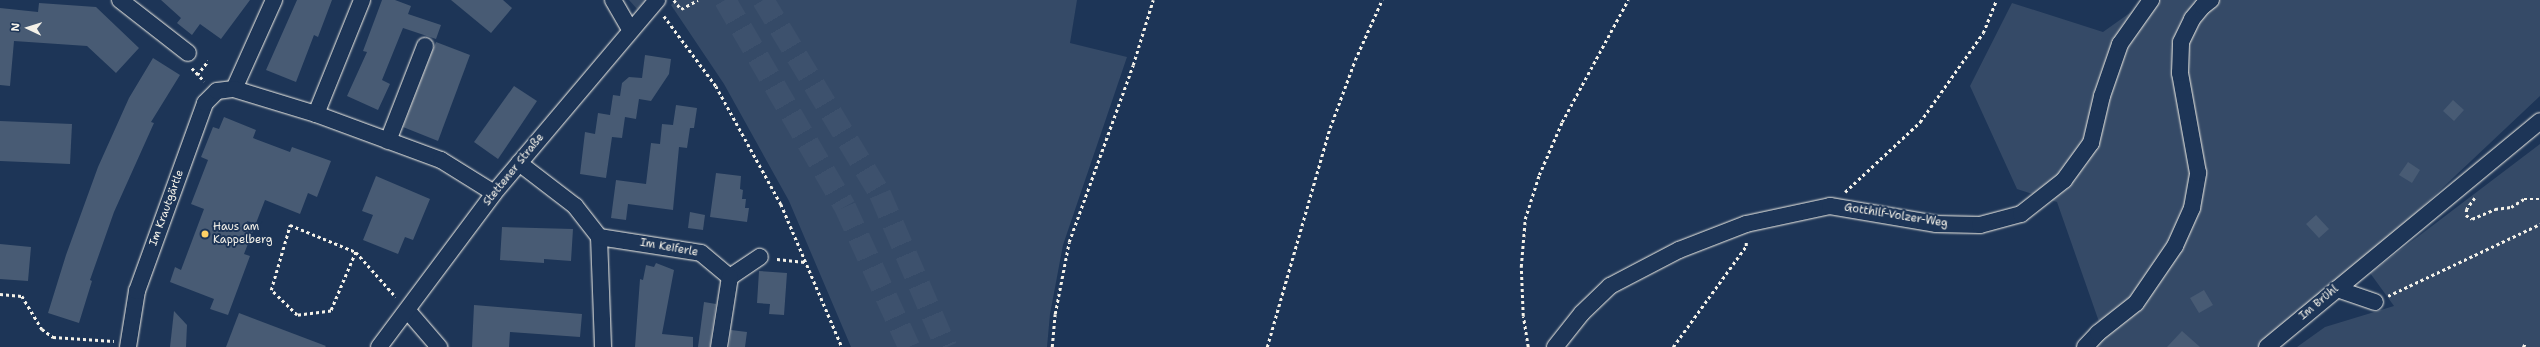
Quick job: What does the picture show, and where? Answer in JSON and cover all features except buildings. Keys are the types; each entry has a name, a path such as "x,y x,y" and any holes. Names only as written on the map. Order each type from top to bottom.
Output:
{"street":[{"path":"120,0 188,53"},
{"path":"234,89 274,0"},
{"path":"316,114 362,0"},
{"path":"613,0 630,30"},
{"name":"Gotthilf-Volzer-Weg","path":"1555,347 1582,313 1610,286 1679,250 1746,224 1830,206 1936,224 1980,226 2021,214 2064,180 2091,143 2102,96 2120,44 2151,0"},
{"path":"2085,347 2098,333 2136,303 2175,246 2192,208 2198,173 2180,73 2181,42 2192,19 2202,6 2211,0"},
{"name":"Stettener Straße","path":"379,347 408,311 494,193 656,1"},
{"path":"388,140 425,46"},
{"path":"217,91 234,89 316,114 388,140 441,160 494,193"},
{"name":"Im Krautgärtle","path":"128,344 137,291 205,104 217,91"},
{"name":"Im Brühl","path":"2267,347 2540,121"},
{"path":"519,163 575,206 599,237 603,347"},
{"name":"Im Keiferle","path":"599,237 702,253 730,277"},
{"path":"719,347 730,277 760,257"},
{"path":"2337,289 2375,302"},
{"path":"408,311 439,347"}],"path":[{"path":"674,0 681,9 698,0"},
{"path":"1052,347 1055,314 1069,242 1132,65 1152,0"},
{"path":"1267,347 1330,128 1355,60 1382,0"},
{"path":"1528,347 1523,316 1521,267 1525,219 1539,175 1562,122 1628,0"},
{"path":"1830,206 1920,122 1983,33 1996,0"},
{"path":"656,1 716,86 781,204 842,347"},
{"path":"188,53 191,66 198,75 217,91"},
{"path":"198,75 208,61"},
{"path":"2479,194 2467,209 2468,218 2472,219 2495,209 2511,207 2524,199 2540,199"},
{"path":"1673,347 1746,246 1746,224"},
{"path":"2375,302 2540,224"},
{"path":"356,252 331,311 297,315 271,290 290,225 356,252 408,311"},
{"path":"760,257 807,262"},
{"path":"0,294 22,296 42,329 53,336 128,344"}],"shaded area":[{"path":"629,0 646,0 637,9"},
{"path":"676,0 1077,0 1070,43 1127,57 1063,245 1050,314 1047,347 851,347 789,201 724,84 671,5"},
{"path":"2148,0 2540,0 2540,96 2350,275 2263,347 2095,347 2104,336 2057,202 2017,189 1970,86 2012,3 2103,32"},
{"path":"2540,144 2540,347 2297,347 2325,327 2394,306 2370,273"}],"tunnel":[{"path":"725,0 845,207 909,347"},
{"path":"763,0 880,194 946,347"}],"place":[{"name":"Haus am Kappelberg","path":"205,234"}]}
